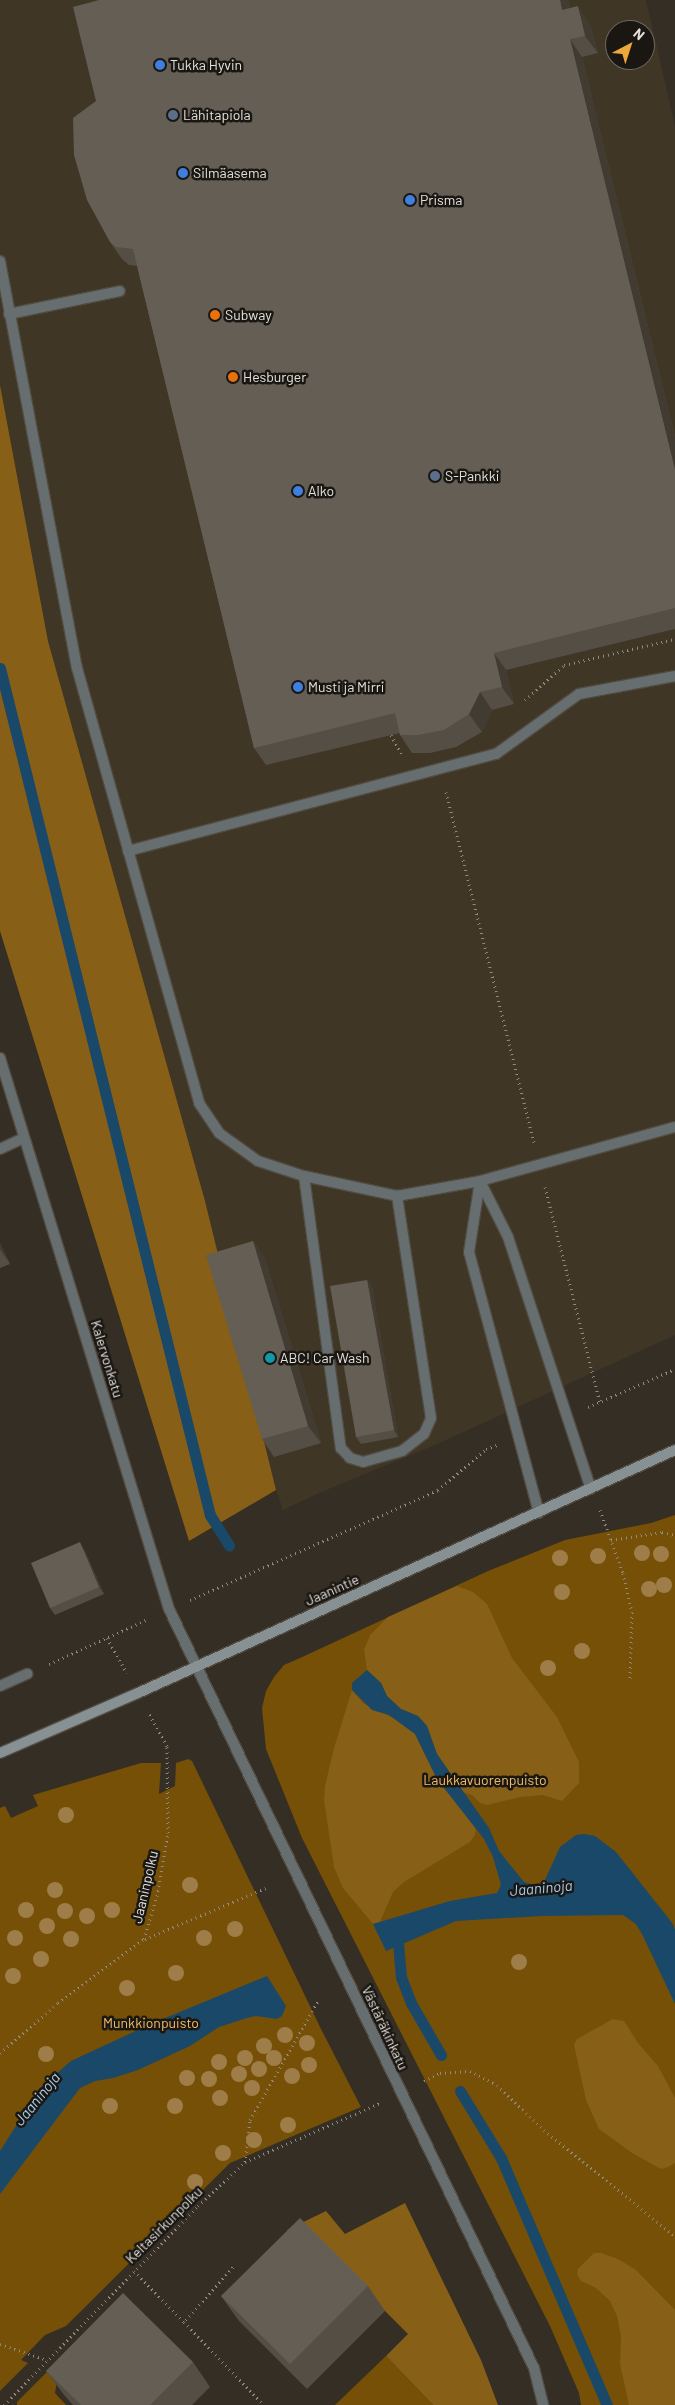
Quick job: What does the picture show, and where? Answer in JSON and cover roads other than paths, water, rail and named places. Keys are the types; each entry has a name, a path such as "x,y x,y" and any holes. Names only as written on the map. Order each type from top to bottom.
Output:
{"main road":[{"name":"Jaanintie","path":"0,1753 539,1513 675,1450"}],"street":[{"path":"0,261 77,668 199,1103 219,1133 258,1161 304,1176 397,1196 480,1181 675,1127"},
{"path":"9,314 120,291"},
{"path":"128,851 496,754 579,694 675,676"},
{"name":"Kalervonkatu","path":"0,1058 169,1609 197,1665"},
{"path":"0,1149 24,1138"},
{"path":"304,1176 341,1448 350,1458 363,1462 402,1452 424,1434 432,1418 397,1196"},
{"path":"480,1181 508,1237 592,1489"},
{"path":"480,1181 469,1252 539,1513"},
{"name":"Västäräkinkatu","path":"197,1665 534,2368 543,2405"},
{"path":"0,1686 27,1674"}],"water":[{"name":"Jaaninoja","path":"367,1670 381,1683 387,1696 401,1709 418,1716 427,1726 437,1754 489,1828 499,1851 524,1882 537,1886 544,1882 560,1847 576,1835 595,1836 616,1852 673,1924 675,1930 675,2004 642,1934 636,1924 623,1915 541,1916 456,1921 386,1951 373,1924 450,1901 497,1893 501,1885 493,1857 484,1839 437,1779 415,1734 389,1715 372,1710 352,1690 352,1683"},
{"name":"Jaaninoja","path":"267,1976 286,2006 282,2016 277,2019 256,2016 219,2027 190,2046 138,2070 113,2078 95,2081 80,2088 0,2194 0,2151 40,2088 71,2061 153,2023"}],"waterway":[{"path":"0,668 210,1515 229,1546"},
{"path":"397,1932 401,1977 411,2003 441,2055"},
{"path":"460,2091 501,2158 607,2405"}],"place":[{"name":"Tukka Hyvin","path":"160,65"},
{"name":"Lähitapiola","path":"173,115"},
{"name":"Silmäasema","path":"183,173"},
{"name":"Prisma","path":"410,200"},
{"name":"Subway","path":"215,315"},
{"name":"Hesburger","path":"233,377"},
{"name":"S-Pankki","path":"435,476"},
{"name":"Alko","path":"298,491"},
{"name":"Musti ja Mirri","path":"298,687"},
{"name":"ABC! Car Wash","path":"270,1358"}],"park label":[{"name":"Laukkavuorenpuisto","path":"485,1780"},
{"name":"Munkkionpuisto","path":"151,2023"}]}
